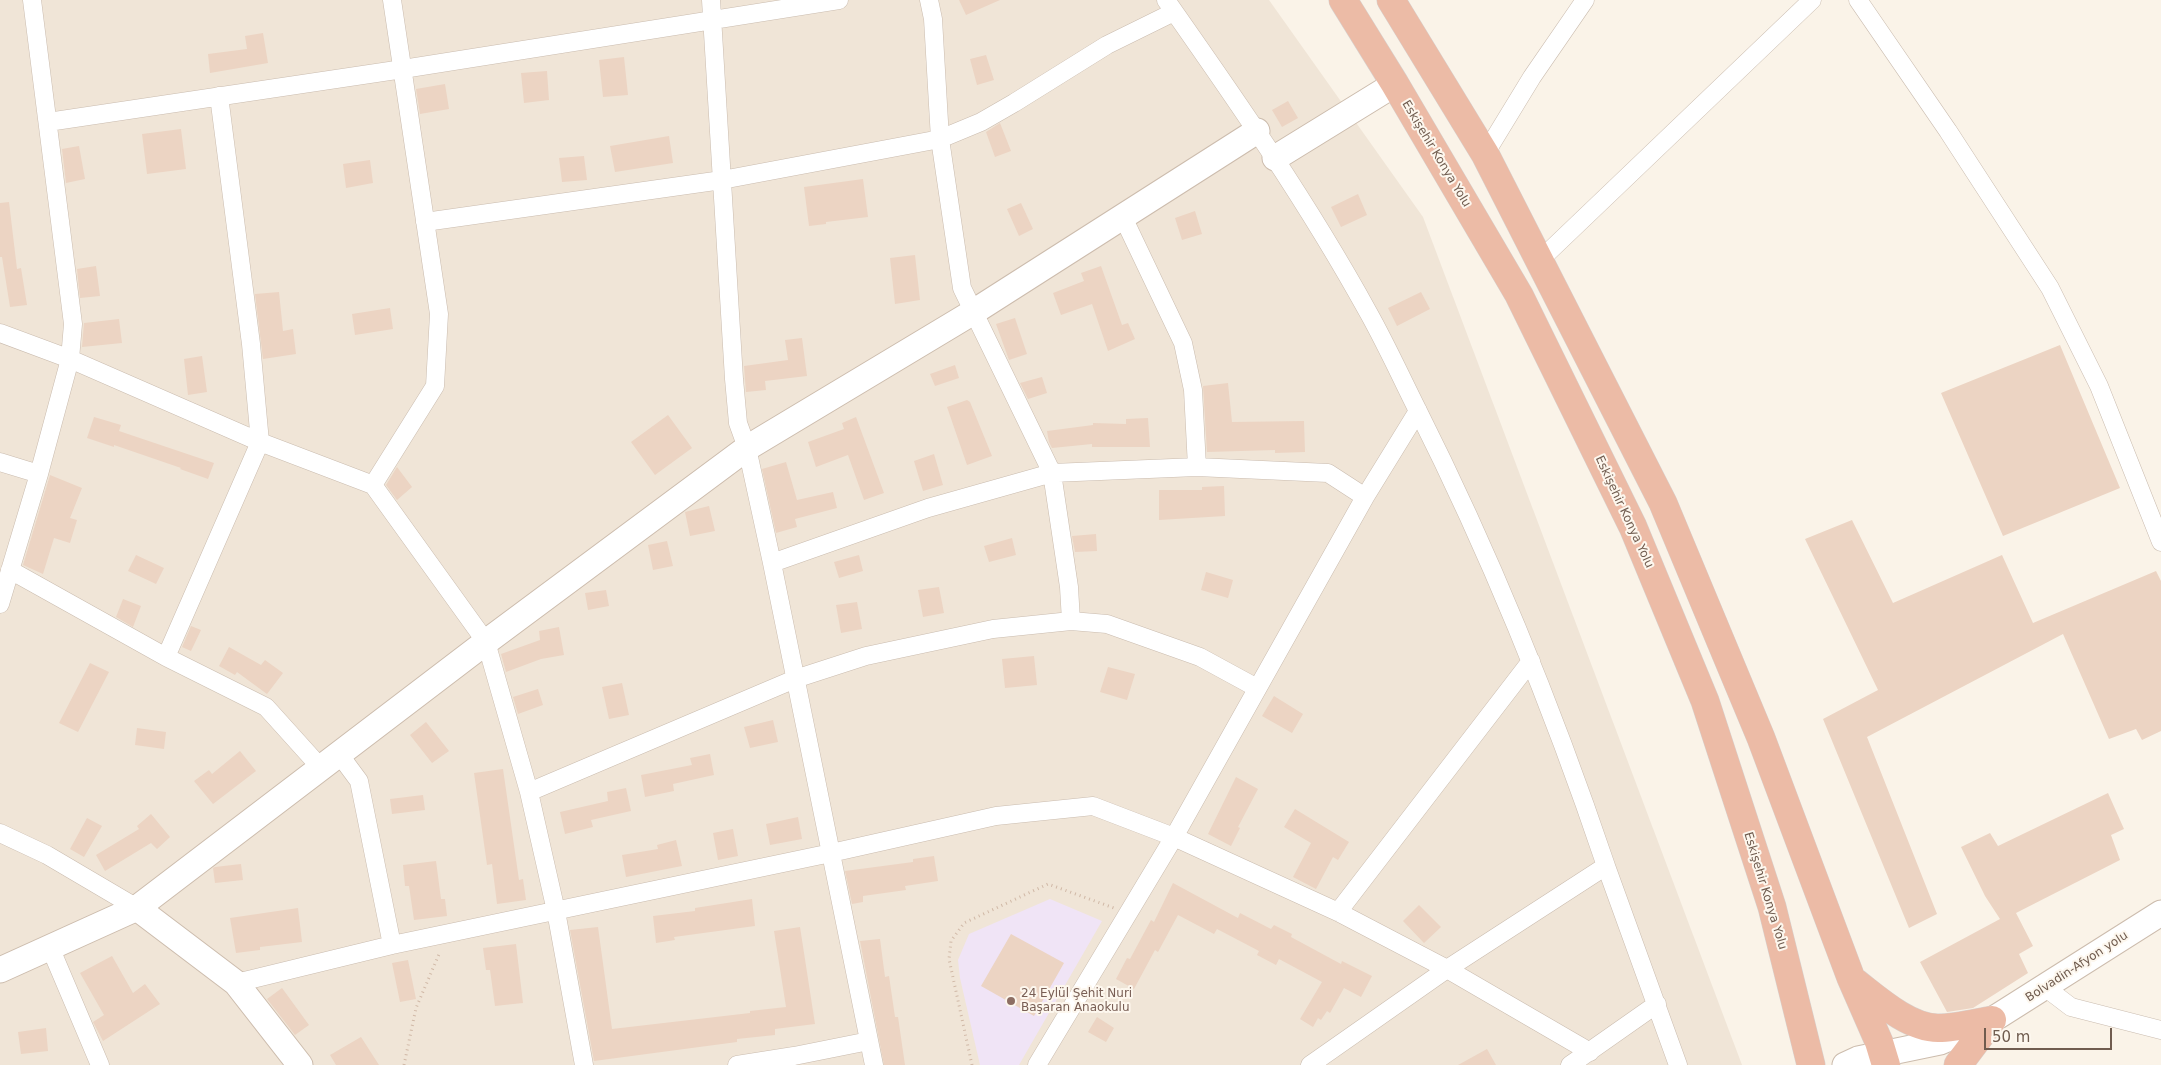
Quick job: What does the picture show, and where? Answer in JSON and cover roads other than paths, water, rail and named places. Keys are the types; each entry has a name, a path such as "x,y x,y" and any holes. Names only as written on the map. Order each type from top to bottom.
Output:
{"highway":[{"name":"Eskişehir Konya Yolu","path":"1343,0 1395,84 1519,295 1636,536 1708,710 1772,907 1811,1065"},
{"path":"1391,0 1485,154 1663,503 1762,738 1851,978 1884,1059"},
{"path":"1851,978 1891,1010 1909,1020 1937,1028 1992,1020"},
{"path":"1958,1065 1992,1020"}],"street":[{"path":"0,604 39,474 70,358 72,324 32,0"},
{"path":"373,485 435,386 439,314 392,0"},
{"path":"711,0 738,423 747,448 772,563 874,1065"},
{"path":"48,122 403,69 839,0"},
{"path":"929,0 933,19 940,139 962,288 975,311 1052,473 1069,587 1071,621"},
{"path":"1485,154 1532,77 1586,0"},
{"path":"1539,261 1812,0"},
{"path":"1858,0 1948,131 2050,288 2099,386 2161,542"},
{"path":"425,222 722,180 940,139 981,122 1170,6 1275,158 1369,313 1453,481 1531,662 1574,769 1606,866 1658,1004 1678,1065"},
{"path":"1275,158 1395,84"},
{"path":"166,657 260,442 251,344 219,96"},
{"path":"0,970 137,908 486,642 747,448 975,311 1257,131"},
{"path":"1122,216 1184,343 1194,390 1197,467"},
{"path":"0,333 70,358 260,442 373,485 486,642 529,792 556,911 584,1065"},
{"path":"1037,1065 1174,837 1365,497 1418,411"},
{"path":"0,462 39,474"},
{"path":"772,563 928,508 1052,473 1197,467 1328,473 1365,497"},
{"path":"10,570 166,657 266,707 330,761 359,782 392,945"},
{"path":"529,792 795,679 866,656 983,631 1071,621 1107,624 1200,657 1257,688"},
{"path":"1338,912 1531,662"},
{"path":"236,983 392,945 831,853 996,816 1093,806 1174,837 1338,912 1447,969 1590,1052"},
{"path":"0,832 47,855 137,908 236,983 300,1065"},
{"path":"1310,1065 1447,969 1606,866"},
{"name":"Bolvadin-Afyon yolu","path":"1992,1020 2046,988 2161,914"},
{"path":"50,947 100,1065"},
{"path":"2046,988 2071,1007 2161,1030"},
{"path":"1570,1065 1658,1004"},
{"path":"1846,1065 1858,1059 1884,1059 1940,1042 1992,1020"},
{"path":"1945,1065 1992,1020"},
{"path":"737,1065 869,1041"}],"place":[{"name":"24 Eylül Şehit Nuri Başaran Anaokulu","path":"1011,1001"}]}
